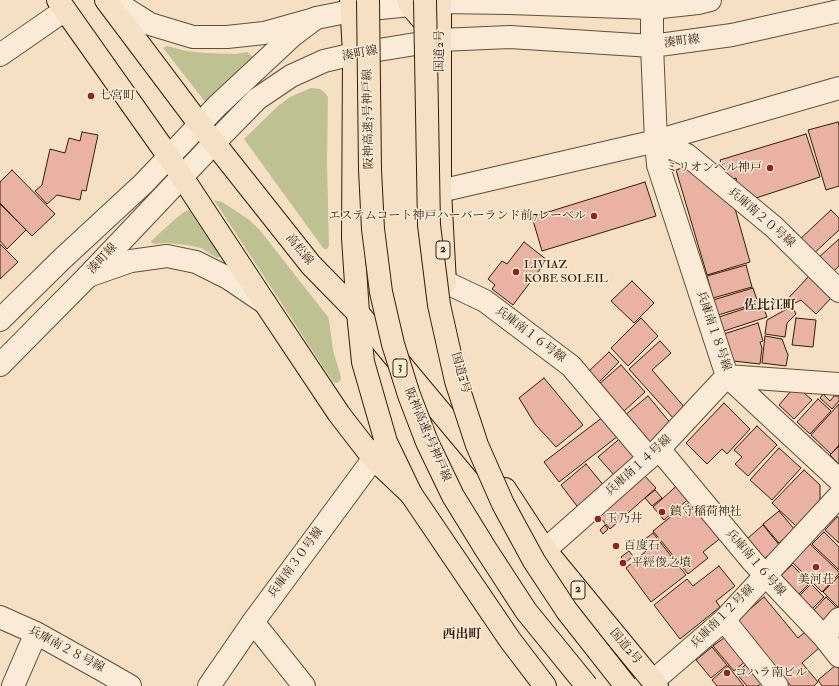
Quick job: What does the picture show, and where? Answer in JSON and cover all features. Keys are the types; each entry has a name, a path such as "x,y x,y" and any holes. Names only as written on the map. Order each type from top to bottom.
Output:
{"main road":[{"name":"高松線","path":"106,0 214,143 311,265 358,314 505,490"},
{"path":"424,1 440,40"},
{"path":"424,1 429,225 439,305 456,381 477,445 503,504 534,561 567,611 626,686"},
{"name":"国道2号","path":"424,1 440,40 440,191 450,339 473,421 505,490 545,550 655,684"},
{"path":"357,4 354,54 353,238 363,362 379,450"},
{"name":"阪神高速3号神戸線","path":"357,4 373,229 381,292 393,344 406,388 427,442 453,496 526,611 586,686"},
{"path":"62,5 169,156 264,303 339,414 379,450 411,494 510,640 546,686"}],"street":[{"path":"112,0 150,24 192,37 227,38 264,33 357,4 424,1 512,1 652,8 698,3 710,0"},
{"path":"0,55 62,5"},
{"name":"兵庫南１８号線","path":"652,8 652,46 658,165 727,376 839,480"},
{"name":"湊町線","path":"0,365 88,276 182,176 257,100 291,76 324,61 354,54 440,40 510,36 652,46 732,35 839,11"},
{"path":"0,320 62,259 143,184 217,106 292,36 316,18"},
{"path":"440,191 656,141 839,88"},
{"name":"兵庫南２０号線","path":"656,141 693,160 774,227 839,292"},
{"path":"88,276 131,261 167,256 196,262 228,278 264,303"},
{"name":"兵庫南１６号線","path":"445,282 485,301 571,366 824,637 839,656"},
{"path":"727,376 839,384"},
{"name":"兵庫南１４号線","path":"545,550 654,454 727,376"},
{"name":"兵庫南３０号線","path":"209,686 253,622 379,450"},
{"name":"兵庫南１２号線","path":"655,684 724,620 839,496"},
{"name":"兵庫南２８号線","path":"0,617 36,633 101,678 130,686"},
{"path":"824,637 839,619"},
{"path":"724,620 777,686"},
{"path":"253,622 304,686"},
{"path":"14,686 36,633"}],"green space":[{"path":"167,46 187,51 205,53 236,54 247,52 253,57 206,103 163,48"},
{"path":"311,88 320,89 328,97 327,162 329,246 327,249 323,248 244,139 278,106 290,97"},
{"path":"214,200 222,202 233,209 248,219 259,229 328,317 333,350 341,377 340,381 337,383 333,382"},
{"path":"189,210 220,254 220,257 217,258 201,248 186,245 152,243 151,241 173,221"}],"building":[{"path":"838,122 839,186 826,190 808,130"},
{"path":"82,132 98,135 86,191 82,190 80,200 57,195 47,204 35,191 42,185 50,149 65,153 69,138 80,141"},
{"name":"ミリオンベル神戸","path":"806,134 820,177 750,200 739,192 736,178 728,180 720,160"},
{"path":"688,166 734,205 750,262 707,275 676,170"},
{"path":"12,170 55,214 32,236 0,203 0,182"},
{"name":"エステムコート神戸ハーバーランド前7レーベル","path":"645,182 656,216 542,251 532,217"},
{"path":"0,204 26,230 7,249 0,241"},
{"path":"831,210 839,218 839,230 811,256 797,242"},
{"path":"839,239 839,266 831,274 817,259"},
{"name":"LIVIAZ KOBE SOLEIL","path":"524,242 547,260 513,305 492,289 495,285 488,279 502,261 507,264"},
{"path":"0,244 18,262 0,279"},
{"path":"746,265 752,287 713,298 707,276"},
{"path":"811,274 833,296 816,314 801,300 781,310 779,308"},
{"path":"632,281 654,303 634,323 611,301"},
{"path":"753,288 758,303 718,315 713,300"},
{"path":"762,303 767,317 724,331 719,317"},
{"path":"792,306 796,314 787,323 785,337 765,334 767,320"},
{"path":"641,318 658,336 628,366 611,348"},
{"path":"796,318 816,320 813,347 792,345"},
{"path":"758,323 763,341 760,342 762,348 760,364 733,361 724,334"},
{"path":"765,336 782,339 788,355 786,366 762,363"},
{"path":"660,341 671,353 652,370 686,409 674,419 629,369"},
{"path":"609,352 619,362 597,384 587,373"},
{"path":"621,365 645,392 623,412 598,385"},
{"path":"544,378 583,425 556,447 535,424 519,398"},
{"path":"792,390 795,392 797,390 802,393 803,392 812,400 794,419 779,405"},
{"path":"823,394 830,401 834,396 839,396 839,401 832,409 820,398"},
{"path":"648,396 672,425 653,443 647,443 624,416"},
{"path":"818,399 831,411 810,434 797,422"},
{"path":"724,403 750,429 727,454 722,449 707,464 686,443"},
{"path":"839,404 839,445 831,454 811,435"},
{"path":"603,417 618,436 559,482 544,462"},
{"path":"757,426 777,445 748,476 735,464 742,457 734,450"},
{"path":"623,436 639,455 615,476 598,457"},
{"path":"839,446 839,464 830,455"},
{"path":"779,448 801,468 772,500 750,480"},
{"path":"586,464 605,487 580,510 561,485"},
{"path":"804,470 820,485 820,502 797,527 772,503"},
{"path":"643,474 656,488 610,529 597,514"},
{"path":"681,482 692,496 664,520 653,507"},
{"path":"655,490 662,498 652,506 645,498"},
{"path":"692,500 722,537 703,552 708,558 688,574 653,531"},
{"path":"779,511 795,530 779,543 763,524"},
{"path":"837,517 839,517 839,543 825,530"},
{"path":"605,525 608,529 603,534 600,530"},
{"path":"763,525 780,546 764,559 747,539"},
{"path":"824,532 839,547 839,570 812,544"},
{"path":"653,533 686,575 651,602 626,568 646,551 640,543"},
{"name":"美河荘","path":"810,544 839,572 839,574 822,592 792,562"},
{"path":"629,551 633,556 625,563 621,557"},
{"path":"792,565 810,583 798,595 779,577"},
{"path":"719,566 735,586 716,601 720,607 680,639 654,605 687,579 693,586"},
{"path":"839,576 839,607 838,607 823,592"},
{"path":"811,584 824,597 809,612 796,599"},
{"path":"764,597 798,638 805,632 819,648 802,663 818,682 814,686 791,686 736,621"},
{"path":"826,597 839,610 821,624 811,613"},
{"path":"728,635 748,659 734,671 713,646"},
{"path":"712,647 727,665 711,678 696,660"},
{"path":"750,661 766,680 758,686 747,686 736,673"},
{"path":"836,665 839,669 839,686 822,686 818,680"},
{"name":"コハラ南ビル","path":"728,666 744,686 717,686 712,680"}],"place":[{"name":"七宮町","path":"91,96"},
{"name":"ミリオンベル神戸","path":"770,168"},
{"name":"エステムコート神戸ハーバーランド前7レーベル","path":"594,216"},
{"name":"LIVIAZ KOBE SOLEIL","path":"516,272"},
{"name":"鎮守稲荷神社","path":"662,512"},
{"name":"玉乃井","path":"598,519"},
{"name":"百度石","path":"616,546"},
{"name":"平經俊之墳","path":"623,563"},
{"name":"美河荘","path":"816,567"},
{"name":"コハラ南ビル","path":"727,673"}],"district":[{"name":"佐比江町","path":"770,306"},
{"name":"西出町","path":"462,635"}]}
